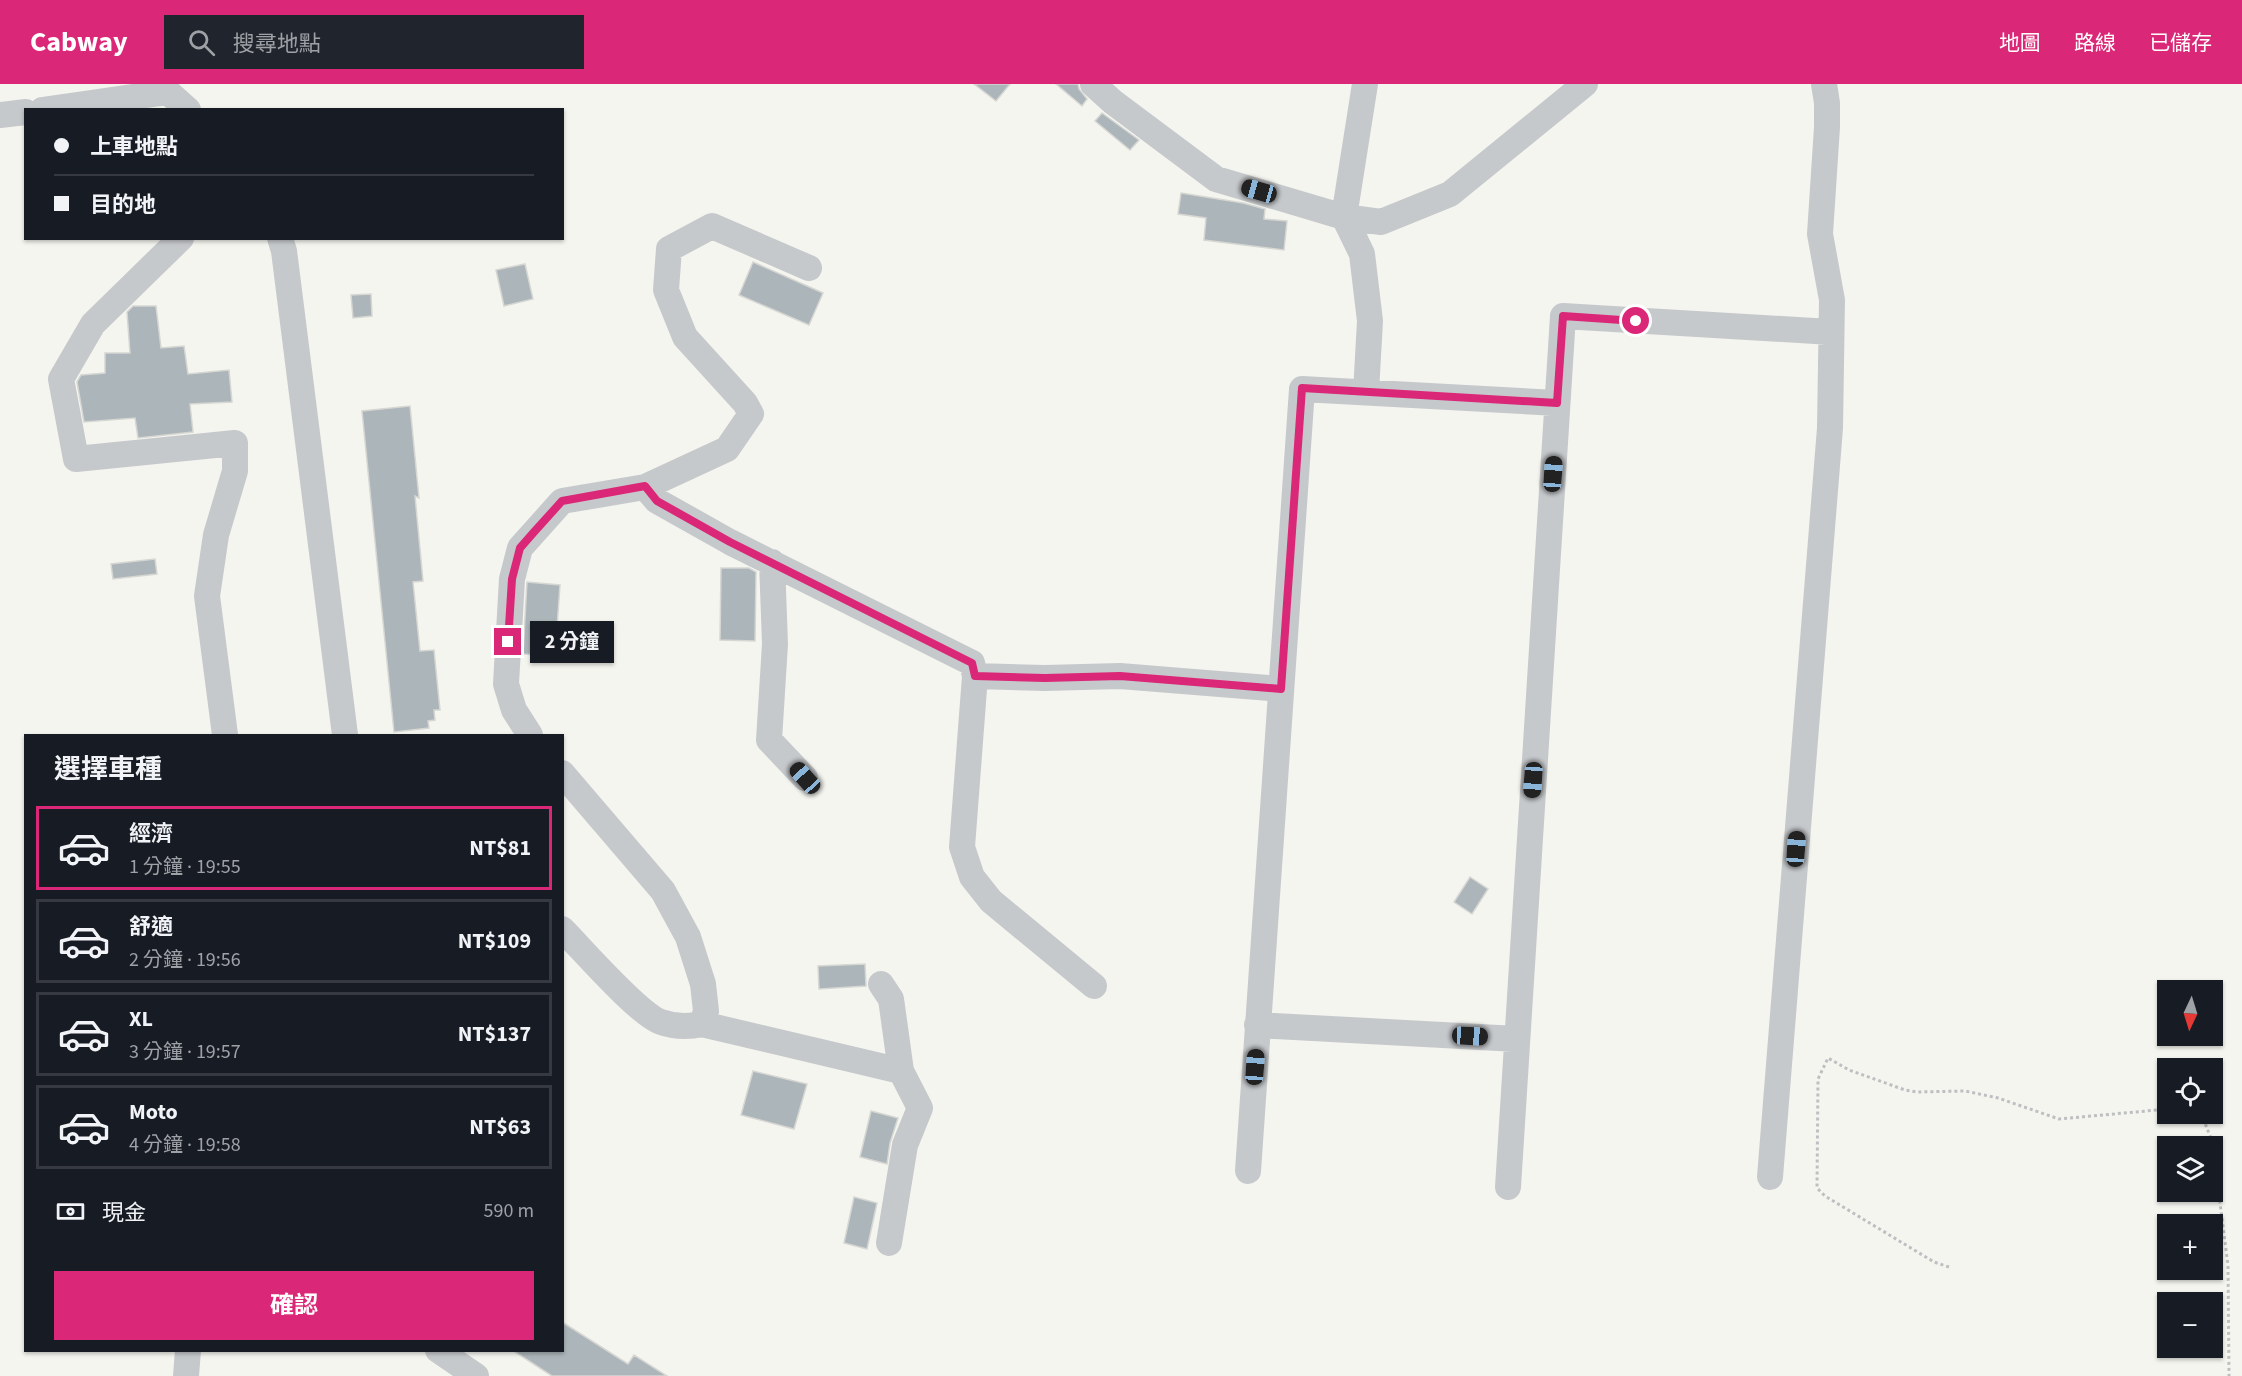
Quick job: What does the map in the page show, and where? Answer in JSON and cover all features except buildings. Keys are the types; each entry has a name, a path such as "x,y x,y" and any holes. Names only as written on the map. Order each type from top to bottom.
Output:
{"lane":[{"path":"1093,84 1113,102 1216,178 1344,217 1381,222 1450,194 1584,84"},
{"path":"1365,84 1344,217 1362,254 1370,321 1366,392"},
{"path":"1770,1177 1830,428 1832,300 1820,234 1827,127 1824,84"},
{"path":"53,108 168,88 186,108"},
{"path":"0,115 24,112"},
{"path":"529,734 514,710 506,684 512,579 520,548 562,501 645,486 727,449 751,414 745,403 685,337 666,290 669,249 712,226 809,268"},
{"path":"179,240 93,324 61,380 76,459 235,443 235,471 216,535 207,596 225,734"},
{"path":"281,240 284,251 345,734"},
{"path":"1508,1187 1563,316 1831,332"},
{"path":"1248,1171 1302,388 1557,403"},
{"path":"645,486 657,501 730,542 972,663 975,676 962,847 972,877 991,901 1094,986"},
{"path":"772,562 775,644 769,740 805,778"},
{"path":"975,676 1045,678 1120,676 1281,689"},
{"path":"564,775 663,891 688,937 703,984 706,1011 702,1024"},
{"path":"564,931 640,1007 659,1021 686,1028 702,1024 901,1071"},
{"path":"881,984 891,999 901,1071 920,1108 906,1145 889,1243"},
{"path":"1257,1025 1517,1039"},
{"path":"186,1376 188,1352"},
{"path":"441,1352 476,1376"}],"path":[{"path":"1949,1268 1934,1262 1825,1196 1817,1188 1818,1079 1828,1058 1850,1070 1905,1090 1965,1091 1998,1098 2059,1119 2157,1110"},
{"path":"2205,1124 2212,1141 2228,1265 2229,1376"}],"route":[{"path":"508,642 512,579 520,548 534,532 562,501 645,486 657,501 730,542 972,663 975,676 1045,678 1120,676 1281,689 1302,388 1557,403 1563,316 1636,321"}]}
